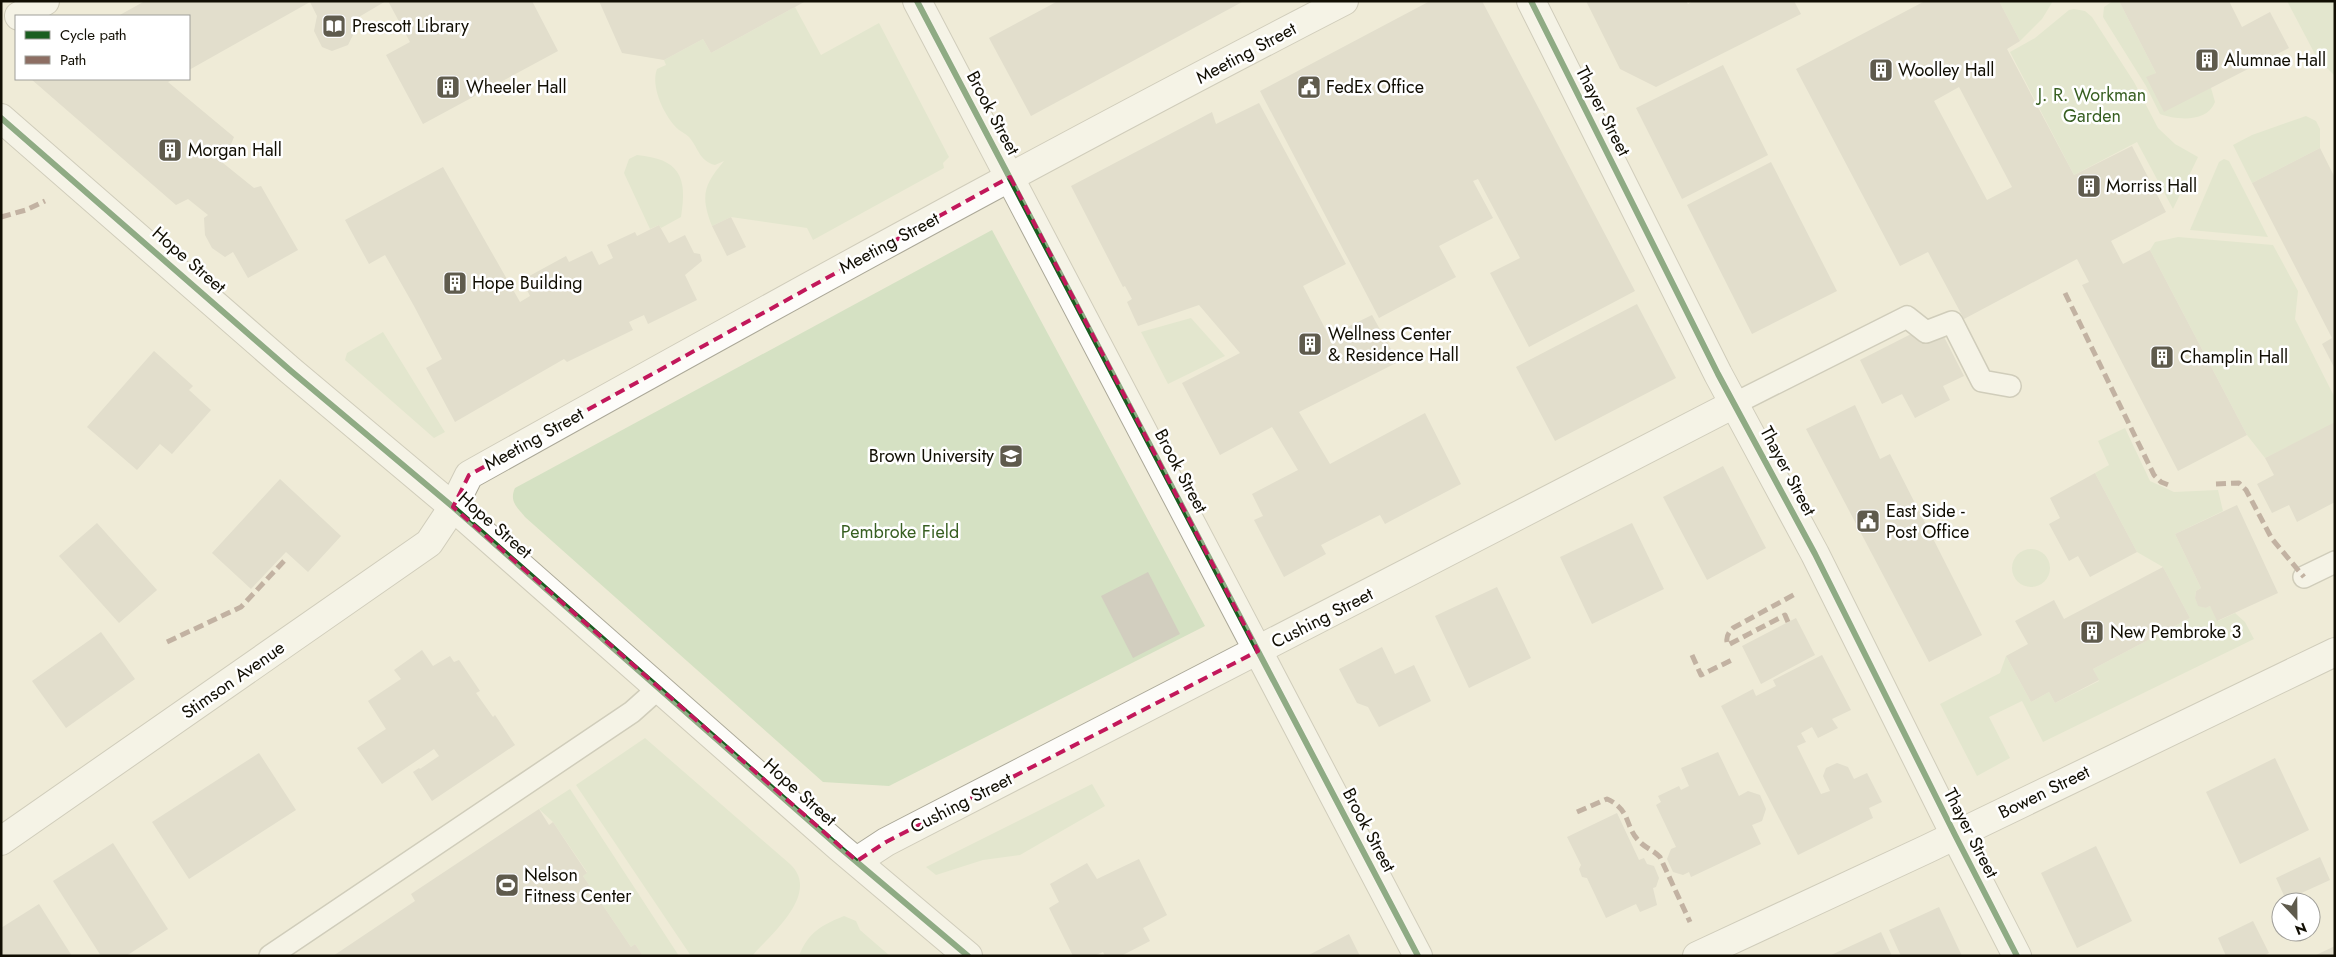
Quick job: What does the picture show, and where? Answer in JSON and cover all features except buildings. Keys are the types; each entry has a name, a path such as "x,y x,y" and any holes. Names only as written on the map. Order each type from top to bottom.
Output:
{"street":[{"path":"21,15 45,1"},
{"name":"Brook Street","path":"917,1 1418,956"},
{"name":"Meeting Street","path":"453,507 469,475 747,320 1344,1"},
{"name":"Thayer Street","path":"1531,1 1734,404 1815,554 2017,956"},
{"path":"1,26 15,19"},
{"name":"Hope Street","path":"1,118 291,371 453,507 857,862 968,956"},
{"name":"Cushing Street","path":"857,862 886,842 1734,404"},
{"name":"Stimson Avenue","path":"1,841 429,543 453,507"},
{"name":"Bowen Street","path":"1698,956 2335,652"}],"lane":[{"path":"1734,404 1906,317 1926,332 1952,322 1982,381 2010,386"},
{"path":"2304,577 2335,562"},
{"path":"270,956 632,712 660,687"}],"highlighted area":[{"path":"1010,177 1258,651 886,842 857,861 453,507 469,475"}],"green space":[{"path":"1999,1 2053,1 2042,19 2020,41"},
{"path":"2113,1 2119,1 2156,73 2147,78 2211,88 2215,102 2211,109 2199,117 2191,118 2175,118 2160,114 2146,86 2103,17 2104,7"},
{"path":"2287,1 2335,1 2335,76 2317,58"},
{"path":"795,7 821,55 879,23 949,157 943,163 944,168 813,240 807,228 731,217 712,226 706,206 706,191 712,177 724,161 715,165 705,160 689,137 674,125 664,110 657,93 655,76 657,69 666,65 664,60 703,39 711,53"},
{"name":"J. R. Workman Garden","path":"2069,10 2085,11 2092,17 2134,82 2158,128 2175,144 2198,157 2173,209 2137,142 2074,175 2010,52 2035,38"},
{"path":"2306,116 2316,121 2320,129 2320,148 2252,183 2233,145 2252,135"},
{"path":"637,155 663,161 677,172 681,180 683,203 681,217 661,228 659,225 650,229 624,173 629,159"},
{"path":"2224,159 2229,161 2268,237 2190,230 2219,162"},
{"name":"Pembroke Field","path":"992,230 1205,626 889,786 823,782 525,517 513,500 513,493 515,488"},
{"path":"2178,237 2273,245 2298,291 2295,319 2335,398 2335,423 2265,458 2247,435 2150,250 2155,242"},
{"path":"1191,318 1225,356 1168,384 1141,332"},
{"path":"383,332 445,432 434,438 345,360 347,353"},
{"path":"2125,428 2150,481 2174,492 2218,490 2223,511 2175,534 2201,588 2196,591 2195,598 2198,605 2206,608 2210,606 2218,621 2235,613 2245,622 2254,639 2043,742 2022,701 1989,717 2010,758 1977,776 1940,704 2000,673 2006,656 2031,702 2049,692 2055,703 2099,681 2093,669 2190,618 2163,567 2137,552 2095,473 2109,465 2098,441"},
{"path":"2031,549 2045,554 2050,568 2045,582 2031,587 2017,582 2012,568 2017,554"},
{"path":"645,738 790,864 798,875 800,887 797,900 781,924 752,956 691,956 576,785"},
{"path":"1092,784 1105,806 1020,855 983,860 936,875 926,867"},
{"path":"570,789 679,956 643,956 635,944 631,947 583,876 587,872 553,822 539,809"},
{"path":"844,916 856,921 860,930 890,956 799,956 811,935"}],"marked path":[{"path":"1,217 26,210 45,201"},
{"path":"2065,293 2154,475 2161,482 2171,486"},
{"path":"2216,484 2239,483 2246,490 2272,539 2304,577"},
{"path":"167,642 241,607 284,561"},
{"path":"1788,622 1785,615 1728,645 1728,636 1733,628 1797,593"},
{"path":"1692,655 1701,675 1734,659"},
{"path":"1577,812 1607,799 1615,803 1624,814 1636,837 1643,845 1660,857 1690,922"}],"cycle path":[{"path":"917,1 1418,956"},
{"path":"1531,1 1718,374 1815,554 2017,956"},
{"path":"1,118 291,371 453,507 839,847 968,956"}],"place":[{"name":"Prescott Library","path":"334,26"},
{"name":"Alumnae Hall","path":"2207,60"},
{"name":"Woolley Hall","path":"1881,70"},
{"name":"Wheeler Hall","path":"448,87"},
{"name":"FedEx Office","path":"1309,87"},
{"name":"Morgan Hall","path":"170,150"},
{"name":"Morriss Hall","path":"2089,186"},
{"name":"Hope Building","path":"455,283"},
{"name":"Wellness Center & Residence Hall","path":"1310,344"},
{"name":"Champlin Hall","path":"2162,357"},
{"name":"Brown University","path":"1011,456"},
{"name":"East Side - Post Office","path":"1868,521"},
{"name":"New Pembroke 3","path":"2092,632"},
{"name":"Nelson Fitness Center","path":"507,885"}]}
